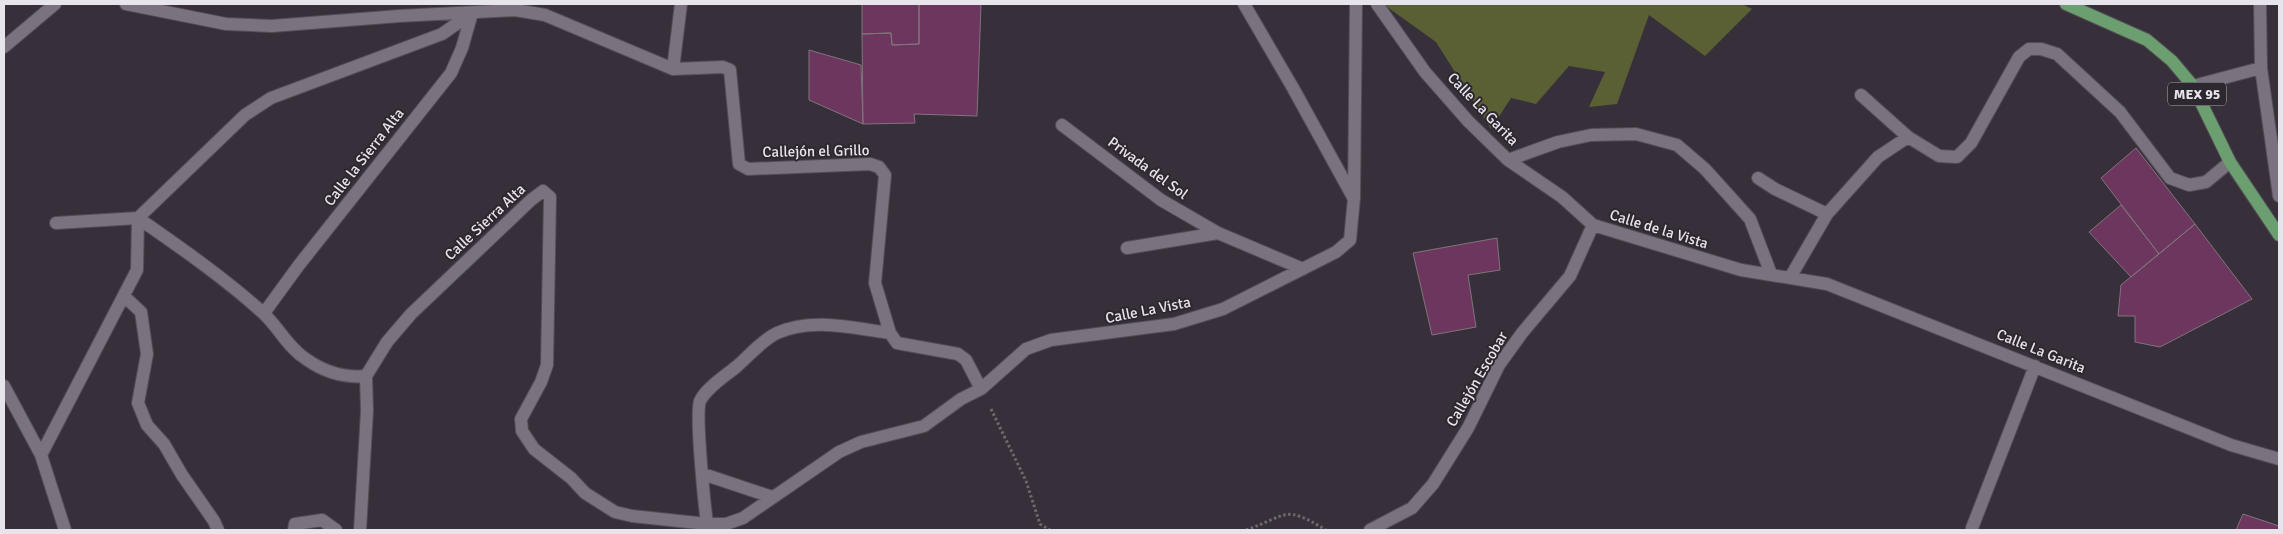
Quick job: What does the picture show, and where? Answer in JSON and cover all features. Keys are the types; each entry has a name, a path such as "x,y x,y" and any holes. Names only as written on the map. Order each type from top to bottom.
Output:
{"main road":[{"name":"MEX 95","path":"2066,4 2147,40 2172,61 2193,86 2230,162 2279,235"}],"street":[{"path":"4,47 42,9 55,4"},
{"path":"126,4 226,24 272,26 399,16 515,10 544,15 672,69 681,4"},
{"path":"1244,4 1294,88 1354,198"},
{"name":"Calle La Vista","path":"616,512 707,527 726,524 743,518 839,452 861,442 924,426 961,399 981,389 1026,348 1051,340 1174,324 1222,309 1336,252 1350,240 1354,198 1356,4"},
{"name":"Calle La Garita","path":"1377,4 1425,72 1468,121 1508,160 1558,142 1591,135 1636,134 1677,146 1705,169 1750,219 1772,274"},
{"path":"2260,4 2261,68 2279,196"},
{"path":"41,455 137,270 138,218 245,115 271,98 442,34 472,13"},
{"name":"Calle la Sierra Alta","path":"264,313 299,265 451,73 462,48 472,13"},
{"path":"1861,95 1908,136 1939,156 1957,157 1971,143 2019,56 2029,49 2041,49 2057,54 2120,112 2170,178 2189,185 2206,182 2230,162"},
{"name":"Callejón el Grillo","path":"672,69 723,67 730,70 739,164 748,169 870,164 879,167 885,175 875,282 890,333"},
{"path":"2193,86 2261,68"},
{"name":"Privada del Sol","path":"1062,125 1161,200 1218,233 1303,269"},
{"path":"1791,276 1827,214 1878,157 1908,136"},
{"name":"Calle de la Vista","path":"1508,160 1562,198 1593,226 1740,270 1791,276"},
{"path":"1758,178 1775,189 1827,214"},
{"name":"Calle Sierra Alta","path":"366,376 387,342 411,314 531,200 544,191 550,198 547,365 541,382 521,419 522,431 534,449 571,478 584,493 616,512"},
{"path":"56,223 138,218 209,267 264,313 304,359 328,372 355,377 366,376 367,411 360,530"},
{"name":"Callejón Escobar","path":"1370,530 1412,508 1433,484 1468,428 1499,365 1522,333 1570,276 1593,226"},
{"path":"1126,248 1218,233"},
{"name":"Calle La Garita","path":"1791,276 1827,284 2231,445 2279,459"},
{"path":"124,296 141,312 147,354 138,403 147,425 164,444 218,530"},
{"path":"707,527 699,424 701,399 714,385 776,334 797,327 825,324 890,333 897,343 958,354 966,360 981,389"},
{"path":"1972,528 2035,366"},
{"path":"4,386 41,455 66,530"},
{"path":"704,474 772,497"},
{"path":"294,530 295,524 322,520 336,530"}],"path":[{"path":"981,389 1026,480 1040,524 1050,530"},
{"path":"1246,530 1282,514 1300,515 1326,530"}],"green space":[{"path":"1383,4 1742,4 1752,9 1705,56 1649,15 1617,104 1589,107 1605,72 1569,66 1536,104 1511,98 1491,129 1436,42"}],"building":[{"path":"862,4 919,4 919,44 892,45 891,33 862,34"},
{"path":"919,4 981,4 977,116 914,114 915,123 863,124 862,34 891,33 892,45 919,44"},
{"path":"809,50 861,65 863,124 809,100"},
{"path":"2136,148 2195,224 2159,254 2101,178"},
{"path":"2121,205 2159,254 2131,277 2089,232"},
{"path":"2195,224 2252,299 2160,347 2135,342 2135,316 2118,316 2121,285"},
{"path":"1497,238 1500,270 1468,275 1476,327 1432,335 1413,253"},
{"path":"2243,514 2279,526 2279,530 2236,530"}]}
